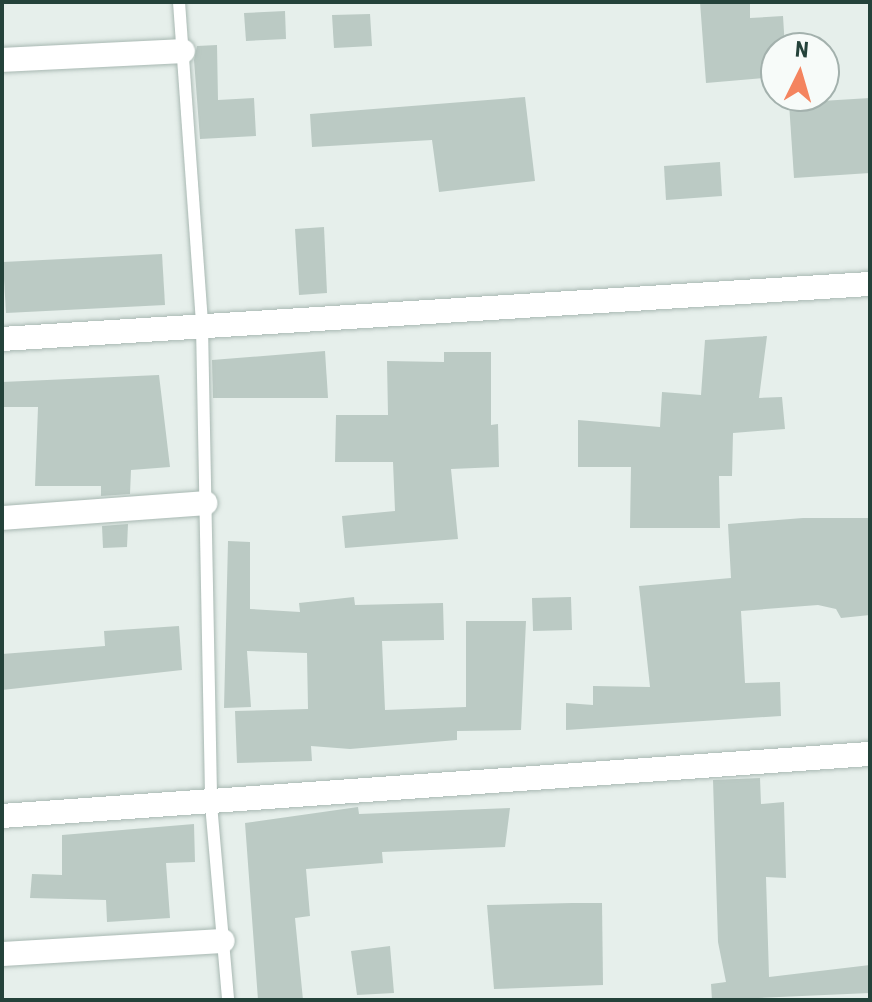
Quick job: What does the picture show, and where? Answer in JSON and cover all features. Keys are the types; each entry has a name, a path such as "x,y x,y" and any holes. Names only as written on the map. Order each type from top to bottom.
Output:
{"street":[{"path":"2,60 183,51"},
{"path":"2,339 870,284"},
{"path":"2,518 205,503"},
{"path":"2,816 211,804 870,754"},
{"path":"2,954 223,941"}],"lane":[{"path":"179,2 202,326 211,804 228,1000"}],"building":[{"path":"700,2 750,2 750,18 783,16 784,32 760,32 760,78 706,83"},
{"path":"285,11 286,39 246,41 244,13"},
{"path":"370,14 372,46 334,48 332,15"},
{"path":"217,45 218,100 254,98 256,136 200,139 194,60 197,46"},
{"path":"525,97 535,181 439,192 432,140 312,147 310,114"},
{"path":"870,98 870,173 794,178 790,112 840,112 840,100"},
{"path":"720,162 722,196 666,200 664,166"},
{"path":"324,227 327,293 299,295 295,229"},
{"path":"162,254 165,305 6,313 3,262"},
{"path":"767,336 759,398 782,397 785,429 733,433 732,476 719,476 720,528 630,528 631,467 578,467 578,420 660,427 662,392 701,395 705,340"},
{"path":"325,351 328,398 213,398 212,360"},
{"path":"444,352 491,352 491,425 498,424 499,467 451,469 458,539 345,548 342,516 395,511 393,462 335,462 336,415 388,415 387,361 444,362"},
{"path":"159,375 170,467 131,470 130,494 101,496 101,486 35,486 38,407 2,407 2,382"},
{"path":"803,518 870,518 870,615 841,618 836,609 818,605 741,611 745,683 780,682 781,716 566,730 566,703 593,705 593,686 650,687 639,586 731,578 728,524"},
{"path":"128,524 127,547 103,548 102,526"},
{"path":"228,541 250,542 250,609 300,612 299,603 354,597 355,605 443,603 444,640 382,641 385,710 466,707 466,621 526,621 521,730 457,731 457,740 350,749 311,746 312,761 237,763 235,711 308,709 307,653 247,651 251,707 224,708"},
{"path":"571,597 572,630 533,631 532,598"},
{"path":"179,626 182,670 2,690 2,654 105,646 104,631"},
{"path":"760,778 761,804 784,802 786,878 766,877 769,977 870,965 870,993 712,1000 711,984 726,982 718,942 713,780"},
{"path":"358,807 359,814 510,808 505,847 382,852 383,863 306,869 310,916 295,918 303,1000 258,1000 245,823"},
{"path":"194,824 195,862 166,863 170,918 107,922 106,900 30,898 32,874 62,875 62,835"},
{"path":"602,903 603,985 494,989 487,905"},
{"path":"390,946 394,993 357,995 351,951"}]}
